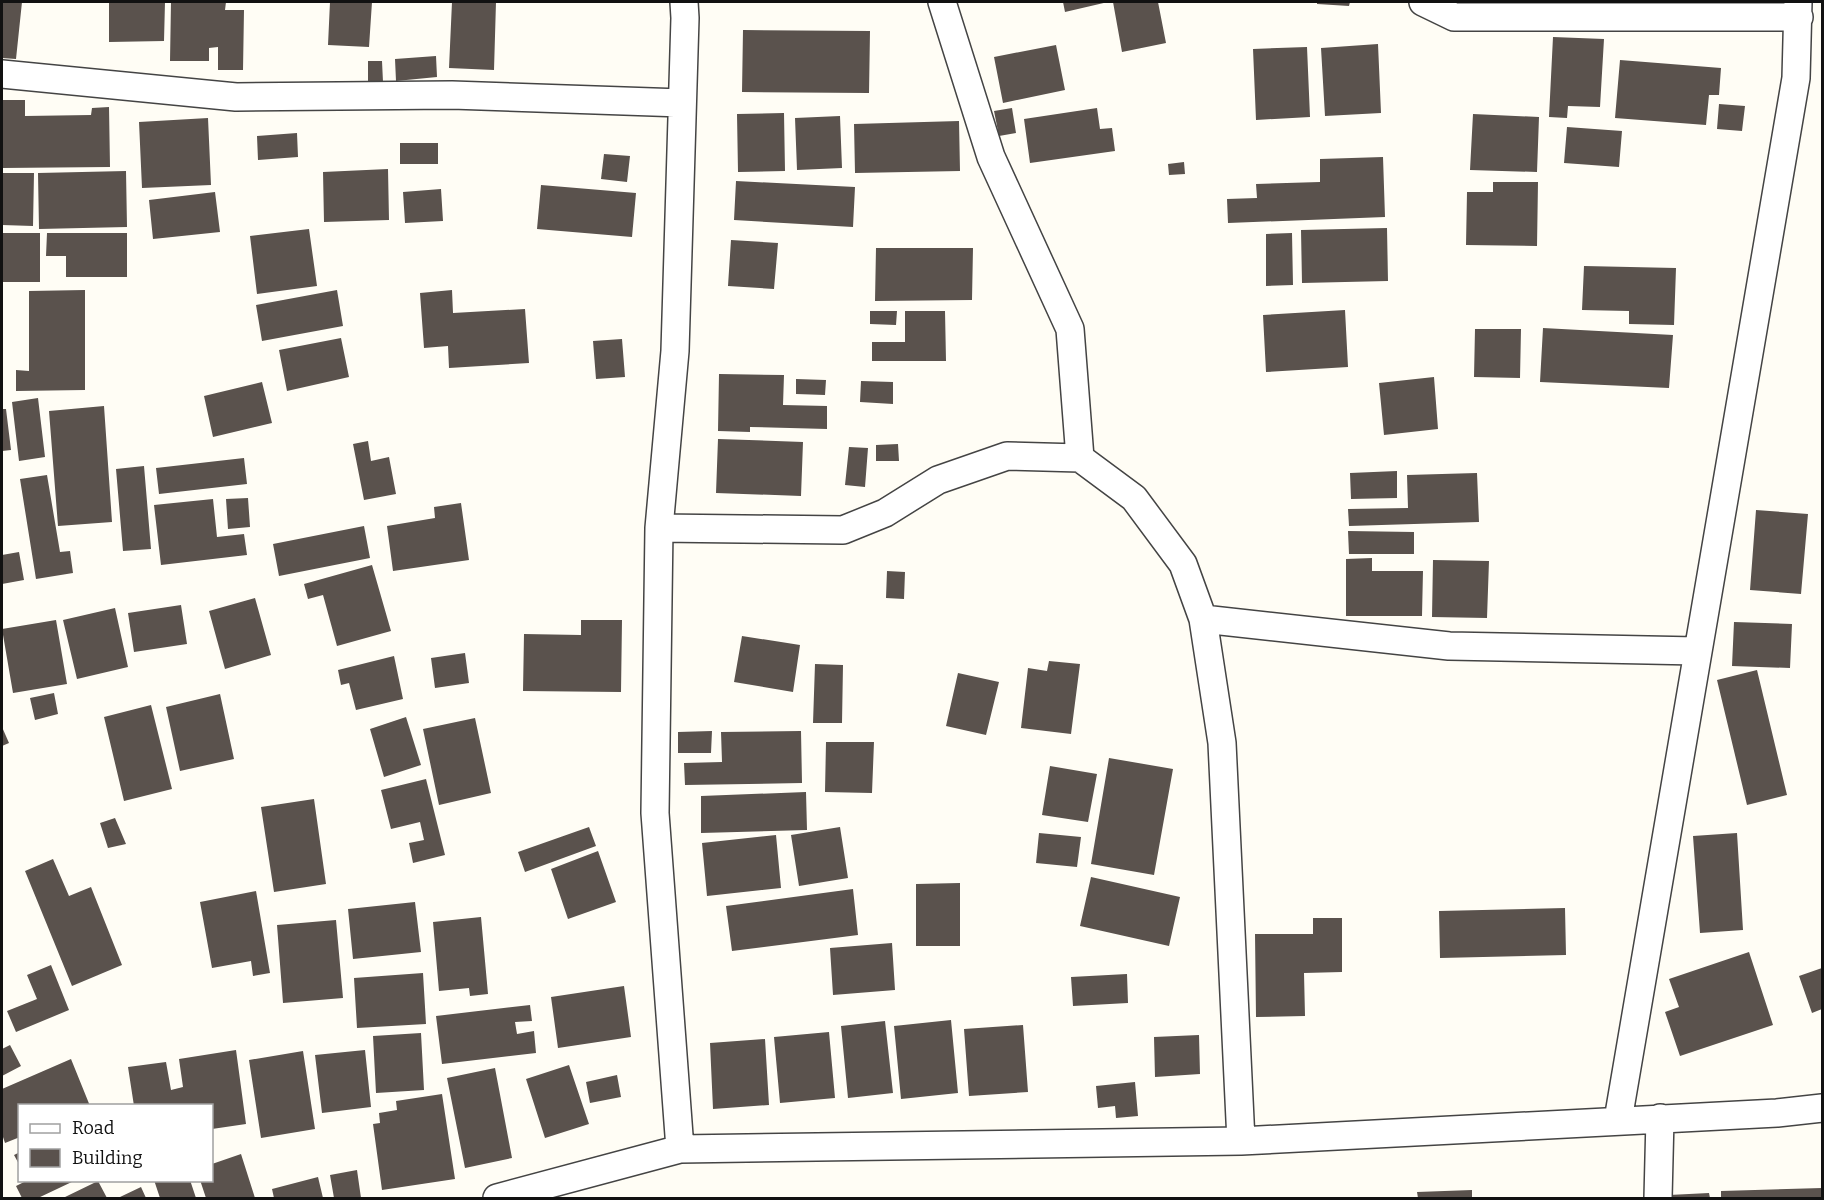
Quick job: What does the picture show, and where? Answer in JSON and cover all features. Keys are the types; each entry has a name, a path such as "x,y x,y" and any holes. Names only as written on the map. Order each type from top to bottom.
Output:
{"street":[{"path":"680,1149 655,813 659,528 675,351 684,2"},
{"path":"942,2 991,157 1070,328 1080,458"},
{"path":"1424,2 1454,17 1798,9 1796,78 1618,1120"},
{"path":"2,74 236,97 452,95 682,103"},
{"path":"659,528 843,530 885,513 938,480 1007,456 1080,458 1134,498 1183,564 1203,619 1222,743 1241,1141"},
{"path":"1203,619 1449,646 1697,651"},
{"path":"497,1198 680,1149 1241,1141 1777,1113 1822,1108"},
{"path":"1658,1198 1660,1118"}],"building":[{"path":"2,2 22,2 16,59 2,58"},
{"path":"109,2 165,2 164,41 109,42"},
{"path":"171,2 226,2 225,10 244,10 243,70 218,70 218,47 209,48 209,61 170,61"},
{"path":"330,2 372,2 369,47 328,45"},
{"path":"452,2 496,2 494,70 449,68"},
{"path":"1063,2 1108,2 1065,12"},
{"path":"1113,2 1158,2 1166,43 1122,52"},
{"path":"1317,2 1350,2 1349,6 1317,4"},
{"path":"743,30 870,31 869,93 742,92"},
{"path":"1553,37 1604,39 1600,107 1568,106 1567,118 1549,117"},
{"path":"1378,44 1381,113 1325,116 1321,48"},
{"path":"1056,45 1065,90 1003,103 994,57"},
{"path":"1307,47 1310,117 1256,120 1253,49"},
{"path":"436,56 437,77 396,81 395,59"},
{"path":"1620,60 1721,68 1719,95 1709,95 1706,125 1615,118"},
{"path":"368,61 382,61 383,82 368,82"},
{"path":"2,100 25,100 25,116 91,115 92,108 109,107 110,167 2,168"},
{"path":"1719,104 1745,106 1742,131 1717,129"},
{"path":"1012,108 1016,133 999,136 994,111"},
{"path":"1097,108 1100,129 1112,128 1115,151 1030,163 1024,119"},
{"path":"784,113 785,171 738,172 737,114"},
{"path":"1473,114 1539,117 1537,172 1470,170"},
{"path":"840,116 842,168 797,170 795,118"},
{"path":"208,118 211,185 142,188 139,122"},
{"path":"959,121 960,171 855,173 854,124"},
{"path":"1567,127 1622,131 1619,167 1564,163"},
{"path":"297,133 298,157 258,160 257,136"},
{"path":"400,143 438,143 438,164 400,164"},
{"path":"604,154 630,156 627,182 601,179"},
{"path":"1383,157 1385,217 1228,223 1227,199 1257,198 1256,184 1320,182 1320,159"},
{"path":"1184,162 1185,174 1169,175 1168,164"},
{"path":"388,169 389,220 324,222 323,172"},
{"path":"126,171 127,227 39,229 38,173"},
{"path":"2,173 34,173 33,226 2,225"},
{"path":"736,181 855,187 853,227 734,220"},
{"path":"1493,182 1538,182 1537,246 1466,245 1467,192 1493,192"},
{"path":"541,185 636,193 632,237 537,229"},
{"path":"441,189 443,221 405,223 403,192"},
{"path":"215,192 220,232 153,239 149,200"},
{"path":"1387,228 1388,281 1302,283 1301,230"},
{"path":"309,229 317,286 257,294 250,236"},
{"path":"2,233 40,233 40,282 2,282"},
{"path":"47,233 127,233 127,277 66,277 66,256 46,256"},
{"path":"1292,233 1293,285 1266,286 1266,234"},
{"path":"731,240 778,243 774,289 728,286"},
{"path":"876,248 973,248 972,300 875,301"},
{"path":"1584,266 1676,268 1674,325 1629,324 1629,311 1582,310"},
{"path":"85,290 85,390 16,391 16,370 29,371 29,291"},
{"path":"337,290 343,326 262,341 256,305"},
{"path":"452,290 453,313 525,309 529,363 449,368 448,346 424,348 420,293"},
{"path":"1345,310 1348,367 1266,372 1263,315"},
{"path":"870,311 897,311 896,325 870,324"},
{"path":"905,311 945,311 946,361 872,361 872,342 905,342"},
{"path":"1543,328 1673,335 1669,388 1540,382"},
{"path":"1475,329 1521,329 1520,378 1474,377"},
{"path":"341,338 349,377 287,391 279,350"},
{"path":"622,339 625,377 596,379 593,341"},
{"path":"719,374 784,375 783,405 827,406 827,429 750,427 750,432 718,431"},
{"path":"1434,377 1438,429 1384,435 1379,383"},
{"path":"796,379 826,380 825,395 796,394"},
{"path":"861,381 893,382 893,404 860,402"},
{"path":"262,382 272,423 213,437 204,396"},
{"path":"38,398 45,457 19,461 12,402"},
{"path":"104,406 112,522 58,526 49,411"},
{"path":"2,409 6,409 11,450 2,451"},
{"path":"718,439 803,442 801,496 716,493"},
{"path":"368,441 371,461 389,457 396,494 364,500 353,444"},
{"path":"898,444 899,461 876,461 876,445"},
{"path":"849,447 868,448 865,487 845,485"},
{"path":"244,458 247,484 159,494 156,468"},
{"path":"144,466 151,549 123,551 116,469"},
{"path":"1397,471 1397,498 1351,499 1350,473"},
{"path":"1477,473 1479,522 1349,526 1348,509 1408,508 1407,475"},
{"path":"47,475 60,552 70,551 73,573 36,579 20,479"},
{"path":"248,498 250,527 228,529 226,499"},
{"path":"213,499 217,537 244,534 247,555 161,565 154,505"},
{"path":"461,503 469,560 393,571 387,526 435,518 434,507"},
{"path":"1756,510 1808,514 1801,594 1750,590"},
{"path":"364,526 370,558 279,576 273,544"},
{"path":"1348,531 1414,532 1414,554 1349,554"},
{"path":"19,552 24,580 2,584 2,555"},
{"path":"1372,558 1372,571 1423,571 1422,616 1346,616 1346,559"},
{"path":"1433,560 1489,561 1487,618 1432,617"},
{"path":"372,565 391,631 337,646 323,595 308,599 304,584"},
{"path":"887,571 905,572 904,599 886,598"},
{"path":"255,598 271,655 225,669 209,611"},
{"path":"181,605 187,644 134,652 128,613"},
{"path":"115,608 128,667 77,679 63,620"},
{"path":"56,620 67,684 13,693 2,629"},
{"path":"581,620 622,620 621,692 523,691 524,634 581,635"},
{"path":"1734,622 1792,624 1790,668 1732,666"},
{"path":"742,636 800,645 793,692 734,682"},
{"path":"465,653 469,683 435,688 431,658"},
{"path":"394,656 403,699 356,710 349,683 341,685 338,670"},
{"path":"1049,661 1080,664 1071,734 1021,728 1028,668 1047,671"},
{"path":"815,664 843,665 842,723 813,723"},
{"path":"1757,670 1787,795 1747,805 1717,680"},
{"path":"958,673 999,682 986,735 946,726"},
{"path":"54,693 58,714 35,720 30,698"},
{"path":"220,694 234,759 180,771 166,707"},
{"path":"151,705 172,789 124,801 104,717"},
{"path":"406,717 421,765 384,777 370,729"},
{"path":"475,718 491,793 439,805 423,729"},
{"path":"2,727 9,743 2,746"},
{"path":"712,731 711,753 678,753 678,732"},
{"path":"801,731 802,783 685,785 684,763 722,762 721,732"},
{"path":"826,742 874,742 872,793 825,792"},
{"path":"1109,758 1173,769 1154,875 1091,864"},
{"path":"1050,766 1097,774 1088,822 1042,815"},
{"path":"426,779 445,855 413,863 409,843 424,840 420,822 391,829 381,790"},
{"path":"806,792 807,830 701,833 701,796"},
{"path":"314,799 326,884 274,892 261,807"},
{"path":"115,818 126,844 108,848 100,823"},
{"path":"589,827 596,846 525,872 518,852"},
{"path":"840,827 848,878 799,886 791,835"},
{"path":"1039,833 1081,837 1077,867 1036,863"},
{"path":"1737,833 1743,930 1700,933 1693,836"},
{"path":"776,835 781,888 707,896 702,843"},
{"path":"598,851 616,902 568,919 551,869"},
{"path":"53,859 69,896 91,887 122,965 72,986 25,871"},
{"path":"1091,877 1180,897 1169,946 1080,926"},
{"path":"960,883 960,946 916,946 916,884"},
{"path":"853,889 858,935 732,951 726,906"},
{"path":"256,891 270,973 253,976 251,961 212,968 200,902"},
{"path":"415,902 421,952 353,959 348,909"},
{"path":"1565,908 1566,955 1440,958 1439,911"},
{"path":"481,917 488,994 470,996 469,988 439,991 433,922"},
{"path":"1313,918 1342,918 1342,972 1304,973 1305,1016 1256,1017 1255,934 1313,934"},
{"path":"336,920 343,998 283,1003 277,925"},
{"path":"892,943 895,990 833,995 830,948"},
{"path":"1749,952 1773,1025 1680,1056 1665,1012 1679,1007 1669,979"},
{"path":"51,965 69,1010 16,1032 7,1011 37,999 27,975"},
{"path":"1822,968 1822,1009 1812,1013 1799,976"},
{"path":"423,973 426,1024 357,1028 354,978"},
{"path":"1127,974 1128,1003 1073,1006 1071,977"},
{"path":"624,986 631,1037 558,1048 551,997"},
{"path":"530,1005 532,1021 515,1022 517,1034 534,1031 536,1053 442,1064 436,1016"},
{"path":"951,1020 958,1093 901,1099 894,1026"},
{"path":"885,1021 893,1093 848,1098 841,1026"},
{"path":"1023,1025 1028,1092 969,1096 964,1029"},
{"path":"829,1032 835,1098 780,1103 774,1037"},
{"path":"421,1033 424,1090 376,1093 373,1036"},
{"path":"1199,1035 1200,1074 1155,1077 1154,1037"},
{"path":"765,1039 769,1105 713,1109 710,1043"},
{"path":"10,1045 21,1066 2,1076 2,1049"},
{"path":"236,1050 246,1124 213,1129 213,1104 134,1104 128,1067 166,1062 171,1090 183,1087 179,1059"},
{"path":"365,1050 371,1107 322,1113 315,1055"},
{"path":"303,1051 315,1129 261,1138 249,1060"},
{"path":"71,1059 89,1104 18,1104 18,1138 5,1143 2,1134 2,1089"},
{"path":"569,1065 589,1124 545,1138 526,1079"},
{"path":"495,1068 512,1158 465,1168 447,1078"},
{"path":"617,1075 621,1097 590,1103 586,1082"},
{"path":"1135,1082 1138,1116 1116,1118 1115,1106 1098,1108 1096,1086"},
{"path":"442,1094 455,1179 382,1190 373,1124 380,1123 379,1113 397,1110 396,1101"},
{"path":"241,1154 255,1198 206,1198 201,1182 213,1182 213,1164"},
{"path":"357,1170 361,1198 334,1198 330,1175"},
{"path":"318,1177 323,1198 274,1198 272,1189"},
{"path":"24,1182 72,1182 38,1198 22,1198 16,1186"},
{"path":"99,1182 107,1198 63,1198"},
{"path":"155,1182 191,1182 196,1198 160,1198"},
{"path":"141,1187 146,1198 120,1197"},
{"path":"1822,1188 1822,1198 1721,1198 1721,1191"},
{"path":"1472,1190 1472,1198 1418,1198 1417,1192"},
{"path":"1709,1193 1710,1198 1669,1198 1669,1195"}]}
